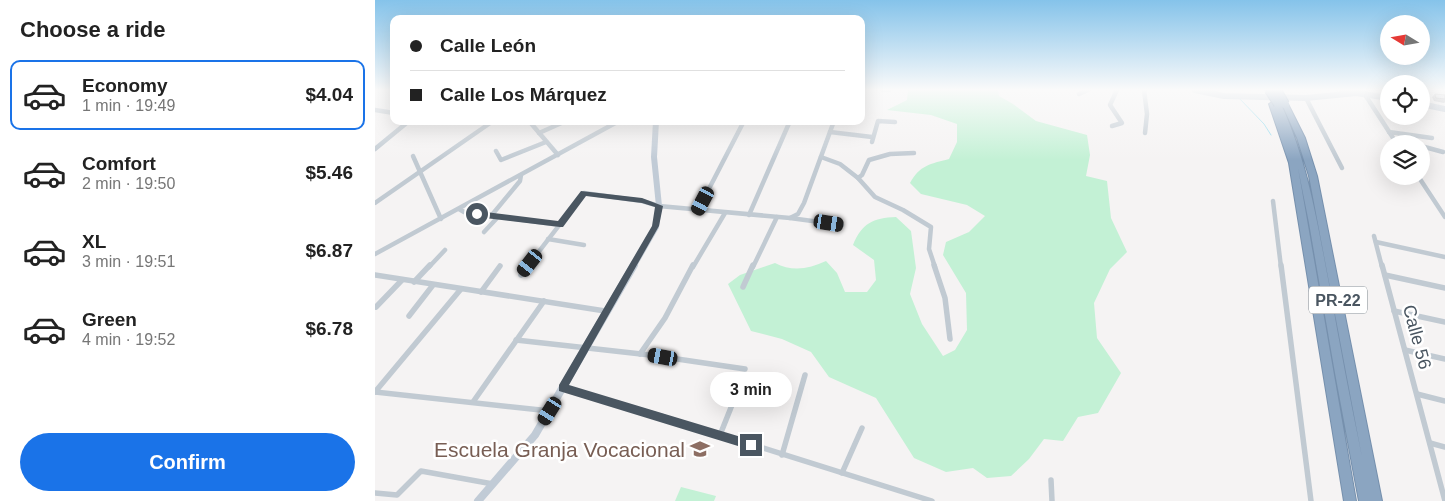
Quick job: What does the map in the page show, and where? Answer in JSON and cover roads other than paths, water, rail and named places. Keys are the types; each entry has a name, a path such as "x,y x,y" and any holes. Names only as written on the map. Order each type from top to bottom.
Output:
{"highway":[{"name":"PR-22","path":"1280,113 1297,181 1350,501"},
{"path":"1283,113 1291,131 1303,171 1343,397 1365,501"},
{"name":"PR-22","path":"1284,113 1301,138 1313,176 1376,501"},
{"path":"1343,397 1344,413 1361,501"}],"street":[{"path":"1112,126 1122,123 1114,113"},
{"path":"1145,133 1147,113"},
{"path":"1314,113 1342,168"},
{"path":"1376,113 1391,135"},
{"path":"829,132 872,140 878,121 895,122"},
{"path":"375,148 404,125"},
{"path":"375,203 487,125"},
{"path":"532,125 558,155"},
{"path":"539,133 558,125"},
{"path":"375,254 612,125"},
{"path":"478,501 535,435 655,226 659,206 654,147 656,125"},
{"path":"698,210 730,151 741,125"},
{"path":"749,215 788,125"},
{"path":"790,218 798,214 804,203 832,125"},
{"path":"1389,132 1432,138"},
{"path":"496,150 501,160 546,142"},
{"path":"1430,148 1443,152"},
{"path":"858,178 862,175 869,160 890,154 914,153"},
{"path":"413,156 422,172 441,219"},
{"path":"821,156 839,164 858,178 875,197 903,210 931,227 929,249 945,298 950,339"},
{"path":"491,216 521,180 521,175"},
{"path":"1424,185 1445,217"},
{"path":"521,275 584,193 642,201 659,206 790,218 842,225"},
{"path":"1273,201 1311,501"},
{"path":"459,209 464,212 560,224"},
{"path":"640,354 665,318 698,257 725,213"},
{"path":"484,232 498,216"},
{"path":"743,287 777,217"},
{"path":"548,239 584,245"},
{"name":"Calle 56","path":"1445,257 1375,239 1445,499"},
{"path":"414,282 445,250"},
{"path":"481,292 501,266"},
{"path":"375,275 605,311"},
{"path":"1385,275 1445,288"},
{"path":"376,307 402,280"},
{"path":"409,316 433,285"},
{"path":"375,392 461,289"},
{"path":"473,402 544,301"},
{"path":"1394,310 1445,322"},
{"path":"516,340 640,354 745,369"},
{"path":"1405,350 1445,359"},
{"path":"782,455 805,375"},
{"path":"720,435 740,385"},
{"path":"563,388 932,501"},
{"path":"375,392 550,411"},
{"path":"1417,394 1445,401"},
{"path":"842,473 862,428"},
{"path":"1430,443 1445,447"},
{"path":"376,494 397,494 421,470 493,484"},
{"path":"1051,480 1052,501"}],"waterway":[{"path":"1254,113 1271,135"}],"place":[{"name":"Escuela Granja Vocacional","path":"700,449"}]}
